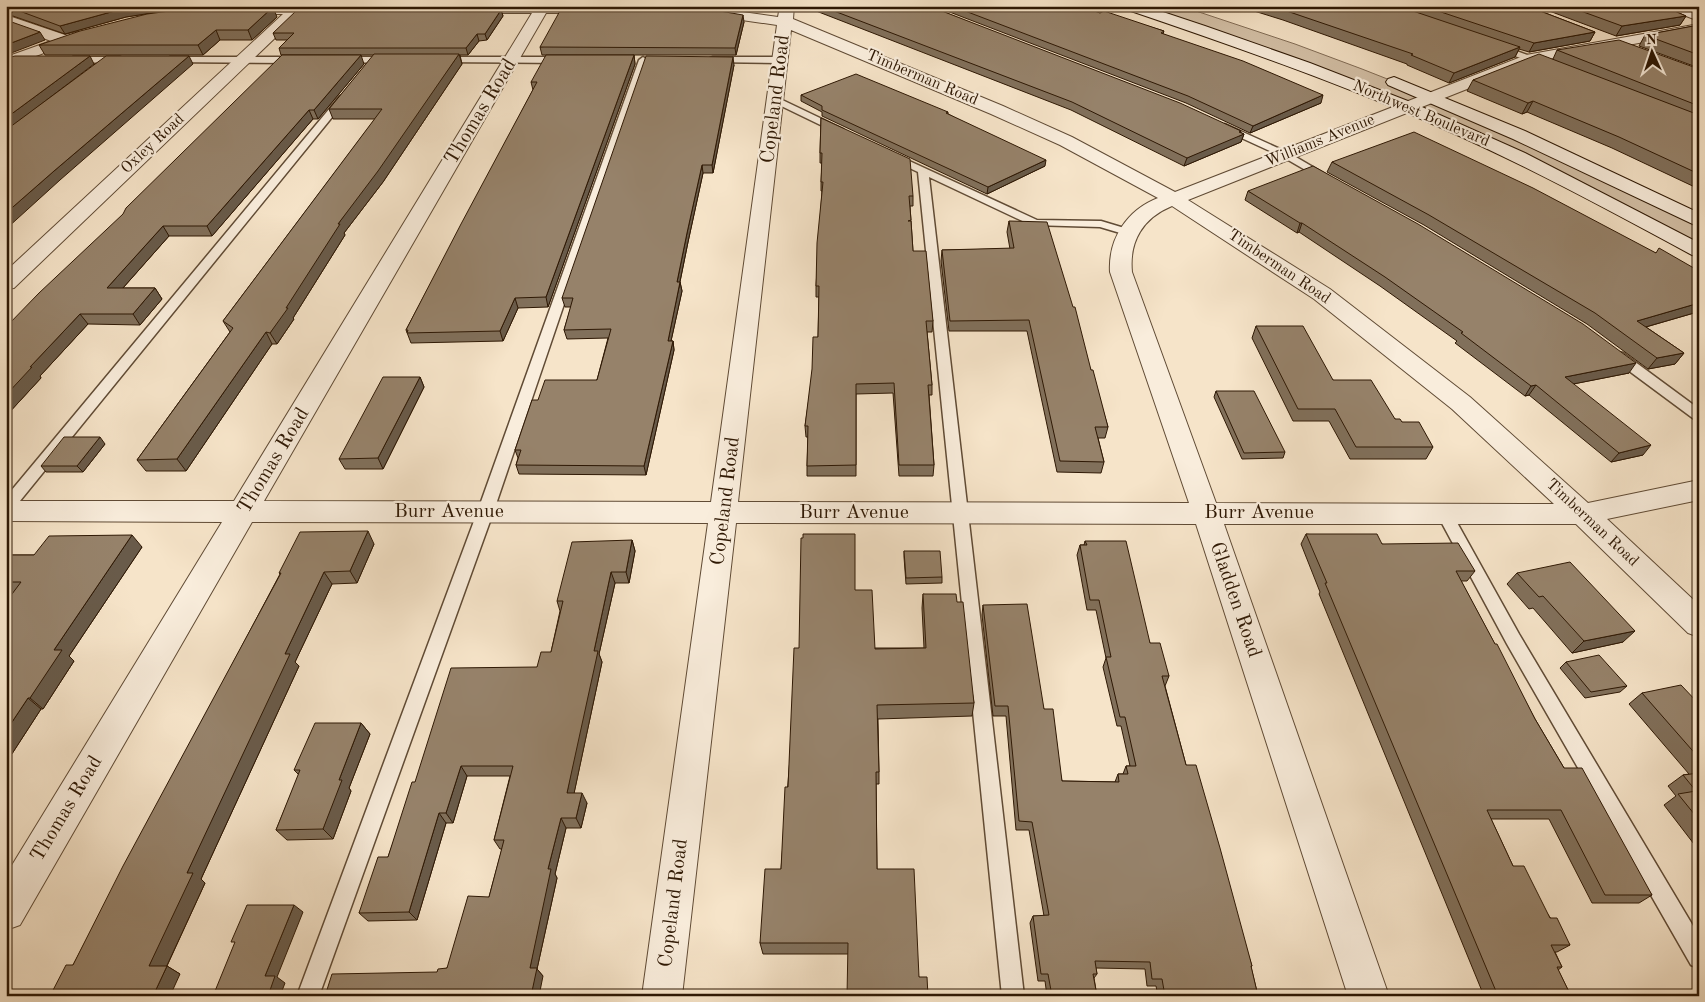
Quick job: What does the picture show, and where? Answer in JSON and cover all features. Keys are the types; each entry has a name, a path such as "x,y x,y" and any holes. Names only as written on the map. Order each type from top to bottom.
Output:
{"street":[{"name":"Northwest Boulevard","path":"1130,6 1270,53 1408,107 1510,152 1618,206 1699,251"},
{"path":"1673,6 1699,16"},
{"path":"224,10 298,8 608,9"},
{"name":"Oxley Road","path":"6,282 298,8"},
{"name":"Thomas Road","path":"6,911 542,10"},
{"name":"Timberman Road","path":"693,10 786,14 1066,141 1174,199 1322,294 1461,403 1583,514 1699,624"},
{"name":"Copeland Road","path":"662,996 786,14"},
{"path":"6,20 63,40"},
{"name":"Williams Avenue","path":"1174,199 1531,58 1699,28"},
{"path":"10,61 91,31"},
{"path":"1585,32 1638,53"},
{"name":"Northwest Boulevard","path":"1380,76 1433,97 1571,159 1699,221"},
{"name":"Gladden Road","path":"1174,199 1147,211 1127,232 1120,248 1121,272 1206,513 1369,996"},
{"name":"Burr Avenue","path":"6,510 1583,514 1699,490"}],"lane":[{"path":"1485,43 1552,66"},
{"path":"10,61 40,60"},
{"path":"59,60 126,60"},
{"path":"91,72 107,60"},
{"path":"156,60 307,60"},
{"path":"336,60 404,60"},
{"path":"362,75 374,60"},
{"path":"434,60 576,60"},
{"path":"308,996 485,512 643,60"},
{"path":"702,60 781,60"},
{"path":"6,510 349,91"},
{"path":"776,100 854,138"},
{"path":"1216,123 1286,155 1334,182"},
{"path":"880,150 1035,223 1101,224 1127,232"},
{"path":"923,171 1013,996"},
{"path":"1605,347 1699,416"},
{"path":"1445,514 1513,639 1699,958"}],"shaded area":[{"path":"1130,6 1181,6 1295,44 1433,97 1699,221 1699,251 1408,107"}],"building":[{"path":"6,6 142,6 122,9 60,26"},
{"path":"821,6 929,6 1180,103 1244,134 1187,158 1072,102"},
{"path":"952,6 1080,6 1100,13 1104,11 1243,61 1323,95 1253,126 1188,96"},
{"path":"1272,6 1398,6 1520,47 1454,73 1411,55 1413,54"},
{"path":"1423,6 1527,6 1595,32 1534,43"},
{"path":"1567,6 1663,6 1686,16 1622,26"},
{"path":"200,7 273,7 248,30 216,30 198,45 39,45 80,31 147,14"},
{"path":"664,8 714,10 743,15 735,48 540,47 561,9"},
{"path":"297,10 501,10 485,34 477,34 466,48 279,48 294,33 273,33"},
{"path":"6,20 40,32 6,45"},
{"path":"1699,25 1699,55 1645,35"},
{"path":"1619,40 1699,69 1699,106 1557,50"},
{"path":"374,54 459,54 378,171 338,224 340,224 286,308 288,308 270,333 266,332 177,459 137,460 233,328 223,321 382,109 329,109"},
{"path":"1539,54 1699,115 1699,174 1619,137 1533,101 1528,103 1473,80"},
{"path":"282,55 361,55 314,110 309,110 207,226 163,226 107,288 155,288 133,314 80,314 6,395 6,327 39,293 123,214 126,208"},
{"path":"546,55 634,55 546,297 515,298 500,331 407,333 408,330 406,330 537,82 531,82"},
{"path":"15,56 90,56 6,118 6,58"},
{"path":"106,56 189,56 6,213 6,130"},
{"path":"646,56 733,57 712,165 702,165 687,233 677,282 680,282 668,341 673,341 644,466 516,465 521,450 515,450 532,400 538,400 545,380 597,380 611,329 564,330 573,298 562,298"},
{"path":"856,74 948,112 946,113 1046,160 988,187 822,110 822,106 801,95"},
{"path":"821,118 910,159 913,196 909,196 911,220 908,221 911,221 913,251 926,251 933,321 926,321 932,385 928,385 934,465 899,465 894,383 856,384 856,465 807,466 808,426 805,426 812,369 813,337 818,337 819,286 816,286 817,243 823,182 821,182 822,153 820,153"},
{"path":"1414,132 1533,188 1656,253 1659,248 1699,271 1699,303 1637,321 1684,353 1657,358 1595,313 1429,215 1332,162"},
{"path":"1313,166 1418,224 1583,324 1636,363 1565,377 1651,445 1619,453 1536,385 1531,386 1461,333 1463,332 1385,277 1302,223 1248,191"},
{"path":"1009,221 1047,222 1073,307 1075,307 1108,427 1095,427 1104,462 1060,461 1029,320 950,321 942,250 1014,248"},
{"path":"1256,326 1303,326 1333,380 1371,380 1395,419 1400,419 1402,422 1419,422 1433,447 1356,447 1335,409 1298,409"},
{"path":"383,377 420,377 378,458 339,459"},
{"path":"1216,391 1254,391 1285,452 1244,453"},
{"path":"64,437 100,437 77,466 41,466"},
{"path":"368,531 350,571 324,572 285,654 290,654 187,873 193,873 149,966 167,966 153,996 50,996 66,965 73,965 123,866 281,573 279,573 300,532"},
{"path":"803,534 855,534 855,590 872,590 875,649 926,648 923,594 956,594 957,602 963,602 974,703 877,705 879,772 876,772 877,869 914,869 919,977 927,977 928,996 847,996 848,943 760,943 765,869 781,869 785,787 788,787 794,648 799,648 801,538 803,538"},
{"path":"1306,534 1377,534 1382,544 1458,543 1475,571 1456,571 1495,644 1497,644 1535,719 1564,768 1582,768 1652,895 1605,895 1561,810 1487,810 1513,866 1524,866 1550,918 1557,918 1570,945 1551,945 1562,967 1557,967 1571,996 1498,996"},
{"path":"132,535 54,650 62,650 6,731 6,602 21,582 6,582 6,555 34,555 49,536"},
{"path":"632,540 626,572 611,572 594,651 598,651 567,793 582,793 576,818 561,818 548,869 551,869 530,968 537,968 531,996 325,996 332,974 437,972 438,969 447,968 468,896 489,897 504,840 494,840 513,766 461,766 446,813 439,813 409,912 359,913 378,857 388,857 412,782 415,782 451,668 537,667 541,652 551,652 563,601 557,601 572,542"},
{"path":"1085,541 1126,541 1150,643 1160,643 1169,676 1162,676 1186,765 1196,765 1252,966 1258,996 1165,996 1162,979 1152,979 1150,962 1095,961 1097,974 1093,974 1097,996 1052,996 1048,974 1041,974 1033,916 1049,915 1032,822 1019,821 1008,706 995,706 983,605 1027,604 1044,709 1053,709 1062,781 1119,782 1118,774 1128,774 1126,766 1136,766 1125,717 1120,717 1106,657 1111,657 1099,600 1090,600 1080,545 1087,545"},
{"path":"904,551 940,551 942,577 906,578"},
{"path":"1570,562 1635,631 1584,641 1543,596 1539,597 1517,573"},
{"path":"1599,655 1627,686 1591,692 1566,662"},
{"path":"1681,685 1699,704 1699,758 1642,693"},
{"path":"315,723 361,723 323,829 276,830 300,770 294,770"},
{"path":"1699,773 1699,820 1678,794 1696,791 1683,775"},
{"path":"247,905 294,905 265,976 275,976 268,996 213,996 235,942 231,942"}]}
